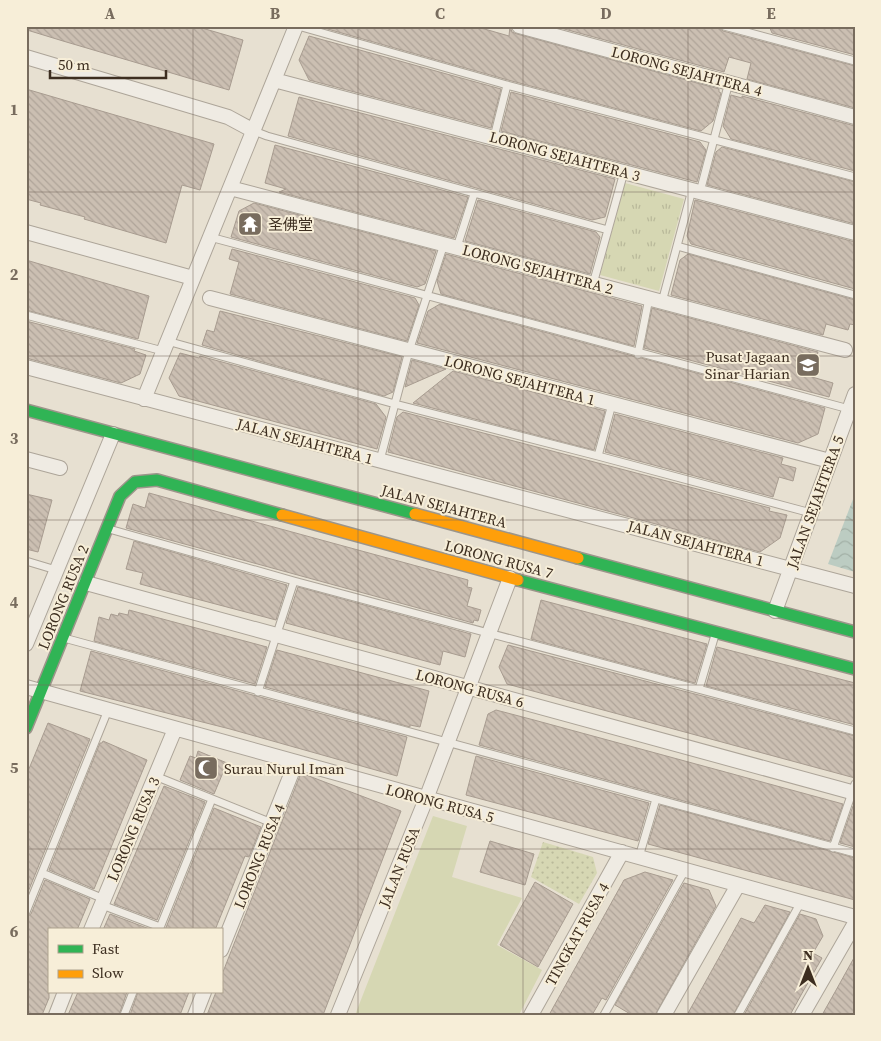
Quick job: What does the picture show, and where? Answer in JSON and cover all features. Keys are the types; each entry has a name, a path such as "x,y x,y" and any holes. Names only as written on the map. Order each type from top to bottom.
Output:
{"street":[{"path":"144,398 297,26"},
{"name":"LORONG SEJAHTERA 4","path":"519,26 538,29 855,116"},
{"path":"26,57 228,117 254,131"},
{"name":"LORONG SEJAHTERA 3","path":"274,80 855,233"},
{"name":"LORONG SEJAHTERA 2","path":"230,188 845,350"},
{"path":"26,232 193,278"},
{"name":"LORONG SEJAHTERA 1","path":"210,298 830,461"},
{"name":"JALAN SEJAHTERA 1","path":"26,367 855,586"},
{"name":"JALAN SEJAHTERA 5","path":"775,610 855,394"},
{"name":"JALAN SEJAHTERA","path":"26,410 855,632"},
{"path":"26,644 113,434"},
{"path":"26,459 60,468"},
{"name":"LORONG RUSA 7","path":"135,482 157,480 510,578 855,670"},
{"name":"LORONG RUSA 2","path":"26,728 120,496 135,482"},
{"name":"JALAN RUSA","path":"338,1015 426,799 510,578"},
{"name":"LORONG RUSA 6","path":"86,583 469,688 854,790"},
{"name":"LORONG RUSA 5","path":"26,687 855,917"},
{"name":"LORONG RUSA 3","path":"92,928 175,729"},
{"name":"LORONG RUSA 4","path":"222,948 296,762"},
{"name":"TINGKAT RUSA 4","path":"531,1015 622,852"},
{"path":"664,1015 738,884"},
{"path":"802,1015 855,923"},
{"path":"56,1015 64,994"},
{"path":"195,1015 203,994"}],"lane":[{"path":"297,26 506,85 855,177"},
{"path":"724,26 855,61"},
{"path":"756,35 758,26"},
{"path":"638,354 655,300 677,246 714,140 729,82"},
{"path":"494,137 506,85"},
{"path":"254,131 608,230"},
{"path":"593,284 624,172"},
{"path":"380,460 409,351 427,296 474,194"},
{"path":"210,237 638,354 849,409"},
{"path":"677,246 855,295"},
{"path":"26,315 165,346 395,404 811,513"},
{"path":"598,456 612,404"},
{"path":"106,528 294,581 855,731"},
{"path":"26,561 56,570"},
{"path":"258,692 294,581"},
{"path":"700,689 716,632"},
{"path":"63,638 855,854"},
{"path":"26,912 108,710"},
{"path":"155,776 272,823"},
{"path":"833,848 854,790"},
{"path":"42,873 160,928 212,799"},
{"path":"639,857 656,800"},
{"path":"604,1015 684,870"},
{"path":"738,1015 801,902"},
{"path":"124,1015 132,994"}],"green space":[{"path":"625,183 684,199 659,291 600,275"},
{"path":"433,816 467,826 452,877 522,898 497,945 542,970 519,1015 355,1015"},
{"path":"543,842 593,857 597,873 579,904 531,877"}],"water":[{"path":"855,494 855,572 828,564"}],"building":[{"path":"28,26 195,26 243,40 229,90 27,30"},
{"path":"324,26 474,26 509,36 510,26 512,32 517,34 719,89 721,93 713,121 701,131 508,80 324,28"},
{"path":"553,26 712,26 723,31 855,66 855,108 747,79 751,63 729,57 724,72"},
{"path":"769,26 855,26 855,55 772,33"},
{"path":"309,36 501,89 491,128 309,80 299,60"},
{"path":"26,89 214,144 200,190 182,185 166,243 84,219 85,217 40,205 41,203 26,199"},
{"path":"511,92 700,142 706,150 697,182 501,131"},
{"path":"731,95 742,98 742,96 855,126 855,171 731,139 723,126"},
{"path":"299,97 615,179 605,217 592,220 288,136"},
{"path":"275,145 468,197 454,238 279,192 286,189 265,183"},
{"path":"722,147 855,182 855,224 707,185 716,152"},
{"path":"478,200 596,232 600,237 590,274 465,241"},
{"path":"695,200 855,242 855,289 691,244 687,236"},
{"path":"254,203 436,251 425,284 417,287 231,237 239,211"},
{"path":"232,249 415,298 419,305 407,341 230,294 239,262 229,259"},
{"path":"446,254 642,306 634,346 441,294 437,281"},
{"path":"688,254 855,300 855,325 850,324 848,330 826,324 823,335 671,295 680,260"},
{"path":"26,260 149,296 138,339 26,310"},
{"path":"440,304 633,356 637,359 641,358 825,408 818,434 798,443 417,343 428,311"},
{"path":"652,308 818,352 812,377 833,383 829,397 644,348"},
{"path":"220,311 402,357 393,392 384,396 202,345 207,330 214,332"},
{"path":"26,321 135,349 134,351 146,355 140,374 121,383 26,358"},
{"path":"180,353 199,358 200,356 376,404 386,417 377,449 179,396 169,378"},
{"path":"412,360 446,369 405,387"},
{"path":"453,371 605,411 594,450 413,403"},
{"path":"403,412 770,508 769,511 787,515 780,538 760,552 388,452 397,417"},
{"path":"615,414 783,458 781,464 796,468 793,481 779,477 773,497 605,452"},
{"path":"149,493 468,580 467,587 472,588 467,606 481,610 478,621 474,620 473,623 126,528 133,504 145,508"},
{"path":"26,494 52,500 38,552 26,549"},
{"path":"134,541 287,585 276,620 140,584 143,573 126,569"},
{"path":"298,587 471,634 465,657 443,651 440,665 286,623"},
{"path":"541,600 707,644 695,683 531,639"},
{"path":"129,610 267,647 255,684 94,641 99,617 109,620 111,614 118,616 119,613 128,615"},
{"path":"508,645 855,736 855,778 507,684 499,667"},
{"path":"717,647 855,683 855,725 706,686"},
{"path":"277,650 429,691 420,727 410,725 410,727 265,687"},
{"path":"91,651 407,737 397,776 230,729 80,691"},
{"path":"496,710 843,804 830,841 479,745 488,714"},
{"path":"48,723 90,739 26,897 26,776"},
{"path":"103,741 147,760 94,889 49,870 100,743"},
{"name":"Surau Nurul Iman","path":"198,751 227,763 214,794 180,780 190,756 196,758"},
{"path":"476,756 649,803 638,841 466,795"},
{"path":"301,773 401,811 323,1015 207,1015 215,994 222,994 222,974"},
{"path":"164,786 205,802 157,920 114,904"},
{"path":"660,805 855,858 855,900 648,844"},
{"path":"853,806 855,807 855,847 840,843"},
{"path":"214,808 261,827 249,857 245,856 216,928 166,928"},
{"path":"490,841 534,854 525,885 480,872"},
{"path":"645,872 673,880 606,1000 602,998 592,1015 549,1015 624,880"},
{"path":"45,880 90,899 78,928 48,928 49,998 42,1015 26,1015 26,917 31,914"},
{"path":"535,882 573,904 538,967 500,945"},
{"path":"684,883 709,890 716,906 655,1015 632,1015 615,1005"},
{"path":"765,905 790,912 733,1015 687,1015 741,918 754,923"},
{"path":"110,914 147,928 104,928"},
{"path":"800,914 816,919 823,936 813,953 822,958 790,1015 744,1015"},
{"path":"855,956 855,1015 822,1015 835,992"},
{"path":"77,994 126,994 119,1015 68,1015"},
{"path":"137,994 188,994 180,1015 130,1015"}],"traffic: fast":[{"path":"26,410 415,514"},
{"path":"26,728 120,496 135,482 157,480 282,515"},
{"path":"578,558 855,632"},
{"path":"518,580 855,669"}],"traffic: slow":[{"path":"415,514 578,558"},
{"path":"282,515 518,580"}],"place":[{"name":"圣佛堂","path":"250,224"},
{"name":"Pusat Jagaan Sinar Harian","path":"808,365"},
{"name":"Surau Nurul Iman","path":"206,768"}]}
